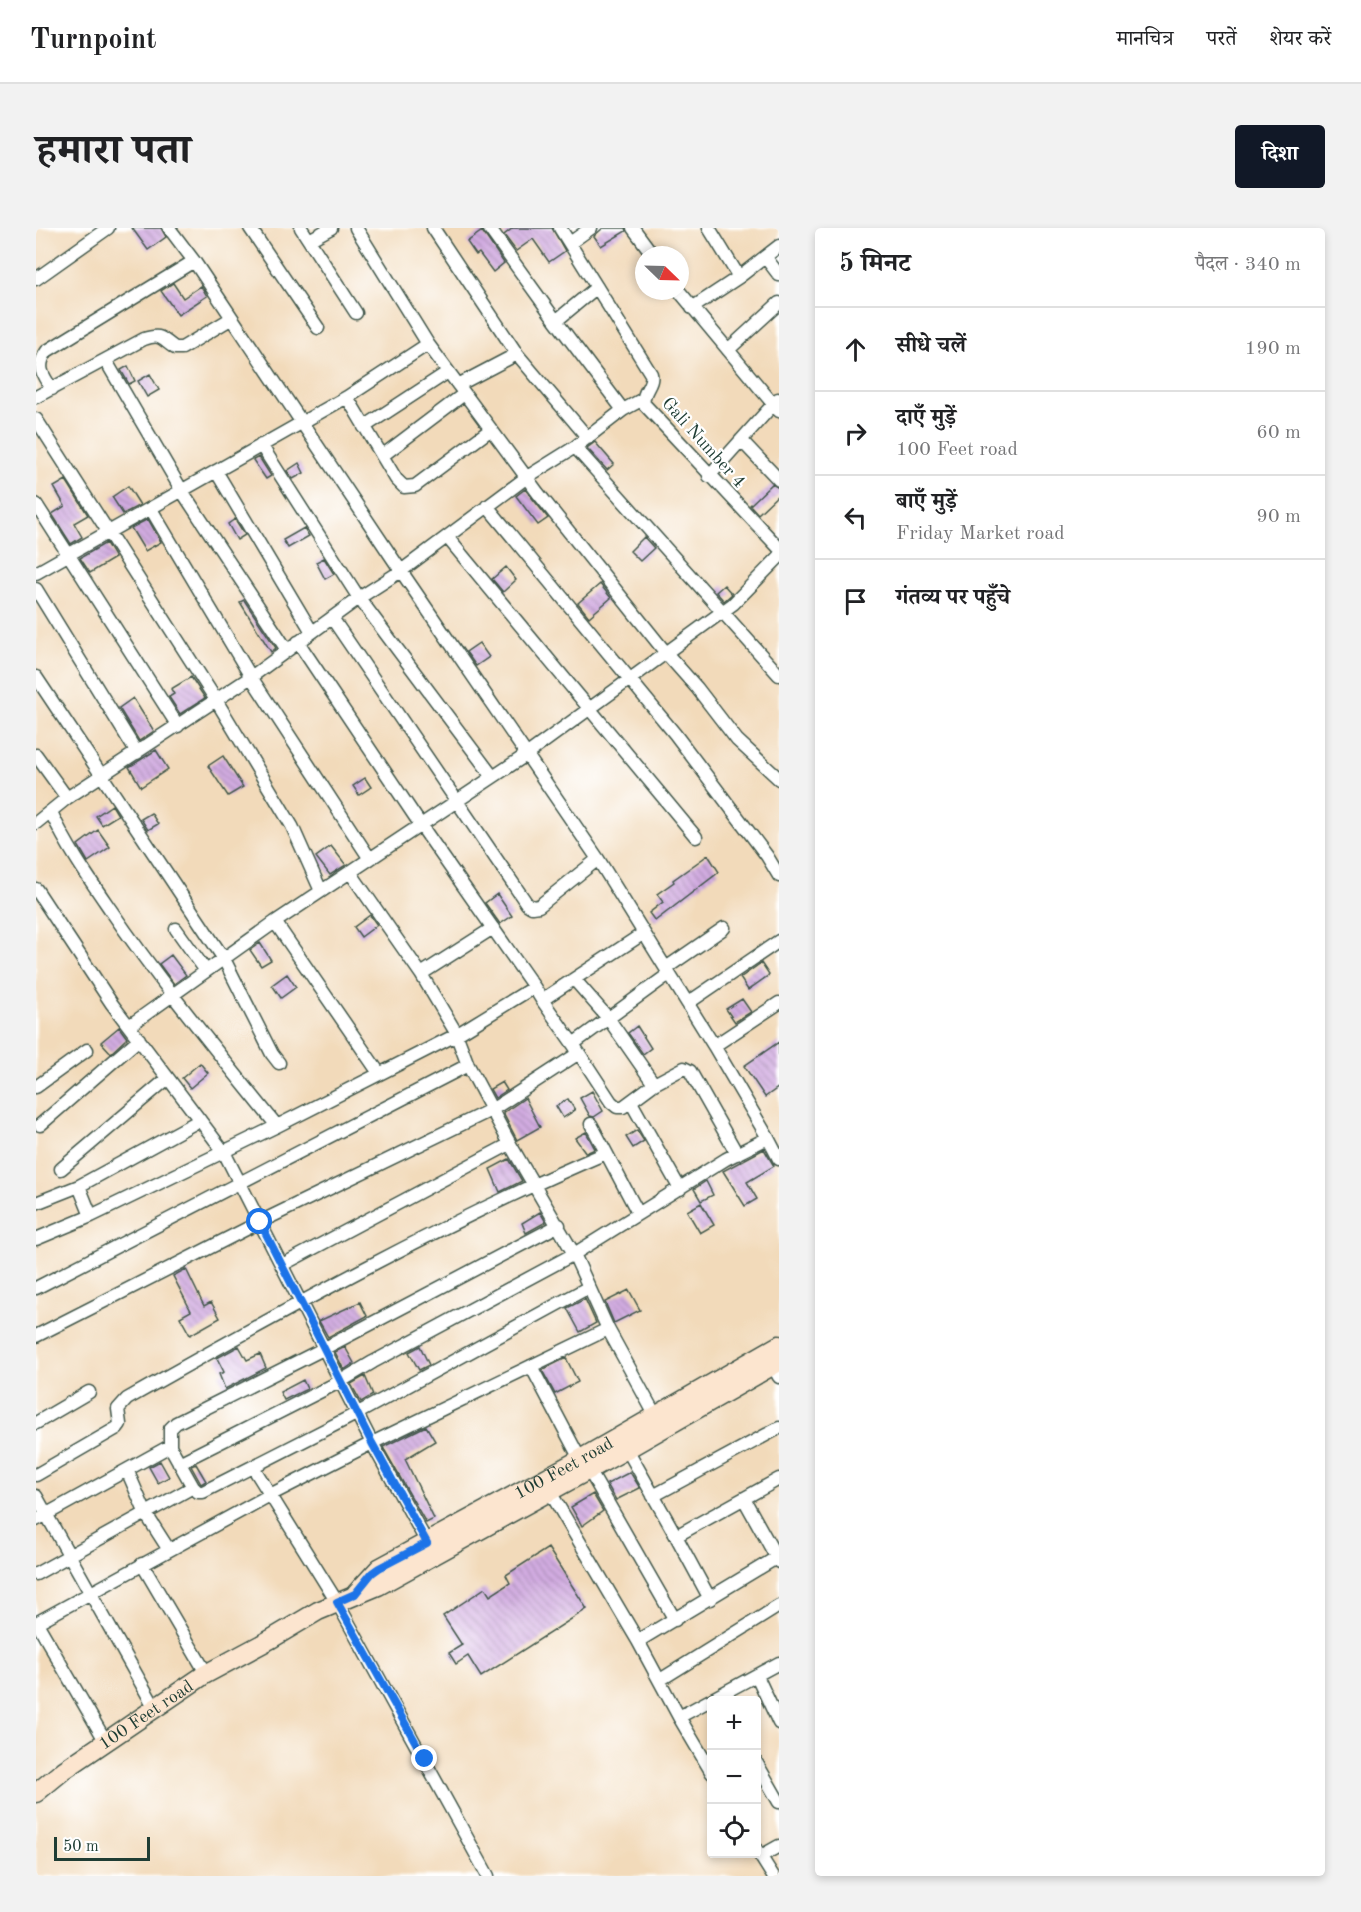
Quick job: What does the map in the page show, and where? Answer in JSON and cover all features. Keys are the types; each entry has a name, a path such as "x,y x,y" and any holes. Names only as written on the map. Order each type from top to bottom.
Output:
{"street":[{"path":"36,279 108,228"},
{"path":"169,228 194,261 401,571 598,859 714,1046 779,1160"},
{"path":"250,228 318,328"},
{"path":"301,228 356,313"},
{"path":"309,240 331,228"},
{"path":"356,228 428,344 490,430 580,547 697,688 736,740 779,779"},
{"path":"433,228 517,354 588,438"},
{"path":"489,228 622,410"},
{"name":"Gali Number 4","path":"560,228 651,374 652,379 643,399 644,404 709,476 779,548"},
{"path":"570,243 591,228"},
{"path":"633,228 646,246"},
{"path":"710,228 739,277"},
{"path":"692,308 766,258 779,246"},
{"path":"766,258 779,275"},
{"path":"52,389 39,367 40,358 47,351 194,261"},
{"path":"556,321 597,287"},
{"path":"686,300 777,404 709,476"},
{"path":"728,350 779,303"},
{"path":"36,397 144,339 155,335 175,348 182,348 232,318"},
{"path":"36,573 347,397 428,344"},
{"path":"382,456 461,390 517,354"},
{"path":"106,361 182,491 287,650"},
{"path":"364,427 448,372"},
{"path":"347,397 396,479 404,487 415,486 490,430"},
{"path":"36,823 67,798 251,677 359,598 401,571 527,477 588,438 622,410 643,399"},
{"path":"36,419 216,700 292,826 321,891"},
{"path":"741,440 779,480"},
{"path":"261,445 359,598 493,777"},
{"path":"574,447 779,675"},
{"path":"216,471 312,632"},
{"path":"36,504 178,726"},
{"path":"487,506 719,791 779,876"},
{"path":"151,509 251,677 370,859"},
{"path":"447,537 696,837"},
{"path":"129,1026 275,922 526,755 590,709 733,604 779,557"},
{"path":"36,589 137,753"},
{"path":"332,618 527,904 532,908 538,906 598,859"},
{"path":"298,642 611,1102 617,1107 623,1107 654,1084 684,1068 690,1071 737,1154"},
{"path":"36,677 224,959 272,1054 279,1063"},
{"path":"36,755 67,798"},
{"path":"51,812 84,871 135,946 276,1126"},
{"path":"350,872 421,974 456,1035 468,1065 510,1144 559,1225 608,1329 659,1423"},
{"path":"36,889 112,1004 224,1152 372,1443 430,1549"},
{"path":"275,922 379,1073"},
{"path":"421,974 493,928"},
{"path":"36,1336 260,1222 493,1109 576,1048 608,1018 724,928"},
{"path":"176,929 206,971"},
{"path":"542,1000 644,933"},
{"path":"688,1003 779,941"},
{"path":"574,979 608,1018 654,1084"},
{"path":"36,1239 91,1216 224,1152 456,1035 534,987"},
{"path":"714,1046 779,1003"},
{"path":"40,1125 139,1039"},
{"path":"36,1087 87,1050"},
{"path":"36,1288 468,1065"},
{"path":"61,1169 168,1078"},
{"path":"631,1102 680,1189"},
{"path":"36,1203 79,1186 200,1120"},
{"path":"591,1124 638,1213"},
{"path":"179,1463 341,1381 574,1254 638,1213 768,1138"},
{"path":"282,1265 510,1144"},
{"path":"36,1474 117,1428 120,1424 118,1409 127,1399 301,1301 534,1184 606,1154"},
{"path":"79,1186 91,1216"},
{"path":"559,1225 325,1348 176,1423 170,1429 170,1446 193,1487 198,1492 203,1492 358,1413 589,1287"},
{"path":"106,1742 37,1623 270,1495 608,1329"},
{"name":"100 Feet road","path":"585,1464 627,1449 659,1423 779,1345"},
{"path":"531,1366 675,1620"},
{"name":"100 Feet road","path":"36,1793 64,1770 204,1675 318,1611 378,1586 430,1549 659,1423 777,1368"},
{"path":"36,1423 89,1392"},
{"path":"653,1496 779,1428"},
{"path":"41,1517 170,1446"},
{"path":"627,1449 710,1599"},
{"path":"253,1467 337,1602 488,1876"},
{"path":"127,1470 146,1514 169,1550"},
{"path":"676,1536 778,1481"},
{"path":"546,1485 638,1641 707,1766"},
{"path":"36,1574 193,1487"},
{"path":"36,1496 41,1517 69,1554 92,1592 155,1707"},
{"path":"638,1641 778,1560 744,1499"},
{"path":"142,1564 202,1666 204,1675"},
{"path":"660,1680 779,1606"},
{"path":"723,1696 779,1663"},
{"path":"757,1676 778,1718"},
{"path":"679,1717 707,1704"},
{"path":"761,1771 779,1802"},
{"path":"761,1851 779,1846"},
{"path":"761,1855 773,1876"}],"building":[{"path":"132,228 161,228 166,237 148,250"},
{"path":"513,228 552,228 565,251 549,262 533,239 516,251 504,235"},
{"path":"603,228 625,228 626,231 601,246 594,236"},
{"path":"482,231 504,263 493,272 479,253 476,255 467,242"},
{"path":"173,283 183,298 201,286 207,296 178,315 161,291"},
{"path":"128,366 135,381 129,384 121,370"},
{"path":"150,374 159,390 147,397 138,381"},
{"path":"595,442 614,464 607,470 587,448"},
{"path":"259,457 271,476 266,479 253,460"},
{"path":"299,463 304,473 293,479 287,471"},
{"path":"66,480 88,515 74,523 82,537 71,544 52,514 65,506 54,487"},
{"path":"772,484 779,488 779,494 758,514 750,505"},
{"path":"128,486 140,505 123,514 112,497"},
{"path":"525,489 548,518 538,525 516,496"},
{"path":"148,519 161,542 145,551 131,528"},
{"path":"235,519 245,535 237,540 228,524"},
{"path":"304,528 309,536 288,548 283,540"},
{"path":"644,537 654,548 640,561 630,551"},
{"path":"106,543 115,558 90,573 80,558"},
{"path":"324,558 334,574 325,579 316,562"},
{"path":"506,567 516,580 503,592 492,579"},
{"path":"600,584 611,598 589,617 578,603"},
{"path":"724,585 732,594 724,601 716,592"},
{"path":"244,600 276,648 271,652 240,602"},
{"path":"479,643 489,657 476,666 466,652"},
{"path":"191,677 205,698 180,714 169,697 174,694 171,689"},
{"path":"133,698 154,731 139,741 119,708"},
{"path":"156,750 168,769 141,787 129,767"},
{"path":"223,756 243,787 228,796 208,766"},
{"path":"365,778 371,787 359,795 353,786"},
{"path":"112,805 118,815 102,825 96,816"},
{"path":"151,813 158,824 148,830 141,819"},
{"path":"98,830 110,847 88,862 78,845"},
{"path":"331,846 346,865 330,875 316,857"},
{"path":"708,855 719,872 655,921 649,913 663,902 657,894"},
{"path":"497,894 512,916 500,924 485,903"},
{"path":"370,915 377,925 361,937 354,927"},
{"path":"260,943 271,960 261,966 250,950"},
{"path":"171,955 186,975 174,984 159,964"},
{"path":"761,963 769,975 748,990 740,978"},
{"path":"287,974 296,987 281,998 272,985"},
{"path":"742,999 751,1012 735,1022 726,1009"},
{"path":"637,1026 651,1048 643,1054 628,1033"},
{"path":"119,1027 127,1038 111,1053 101,1042"},
{"path":"779,1042 779,1087 765,1097 744,1066"},
{"path":"200,1063 208,1073 190,1088 182,1078"},
{"path":"502,1082 507,1090 495,1098 490,1089"},
{"path":"592,1091 603,1111 594,1117 590,1116 580,1098"},
{"path":"525,1098 540,1127 517,1140 503,1113"},
{"path":"568,1099 575,1110 563,1118 556,1106"},
{"path":"637,1130 644,1141 633,1148 626,1137"},
{"path":"586,1132 595,1149 586,1153 575,1138"},
{"path":"764,1149 774,1166 747,1182 757,1199 745,1206 723,1171"},
{"path":"509,1159 522,1181 500,1192 490,1169"},
{"path":"706,1181 713,1195 701,1201 694,1189"},
{"path":"701,1203 714,1225 700,1233 687,1211"},
{"path":"540,1212 546,1222 526,1233 522,1223"},
{"path":"186,1269 204,1306 211,1302 220,1318 190,1335 180,1317 191,1311 173,1276"},
{"path":"629,1290 640,1310 614,1323 605,1302"},
{"path":"585,1299 596,1323 580,1332 567,1308"},
{"path":"360,1302 367,1316 328,1337 319,1321"},
{"path":"239,1346 247,1360 260,1354 266,1368 225,1389 219,1374 224,1372 217,1358"},
{"path":"420,1346 429,1365 419,1370 409,1352"},
{"path":"345,1347 354,1363 344,1370 335,1352"},
{"path":"566,1358 578,1382 555,1394 542,1370"},
{"path":"365,1376 373,1395 361,1402 351,1384"},
{"path":"303,1380 307,1389 284,1400 280,1392"},
{"path":"426,1426 435,1441 405,1459 434,1519 426,1523 383,1447"},
{"path":"160,1461 169,1477 158,1483 149,1467"},
{"path":"196,1464 206,1481 201,1484 191,1466"},
{"path":"630,1472 640,1488 616,1500 607,1484"},
{"path":"593,1494 603,1511 582,1526 571,1507"},
{"path":"548,1548 587,1609 481,1677 468,1656 456,1664 449,1653 462,1645 443,1616 485,1588 490,1596 510,1583 506,1575"}],"route":[{"path":"260,1222 372,1443 427,1543 379,1568 355,1594 337,1602 425,1759"}]}
